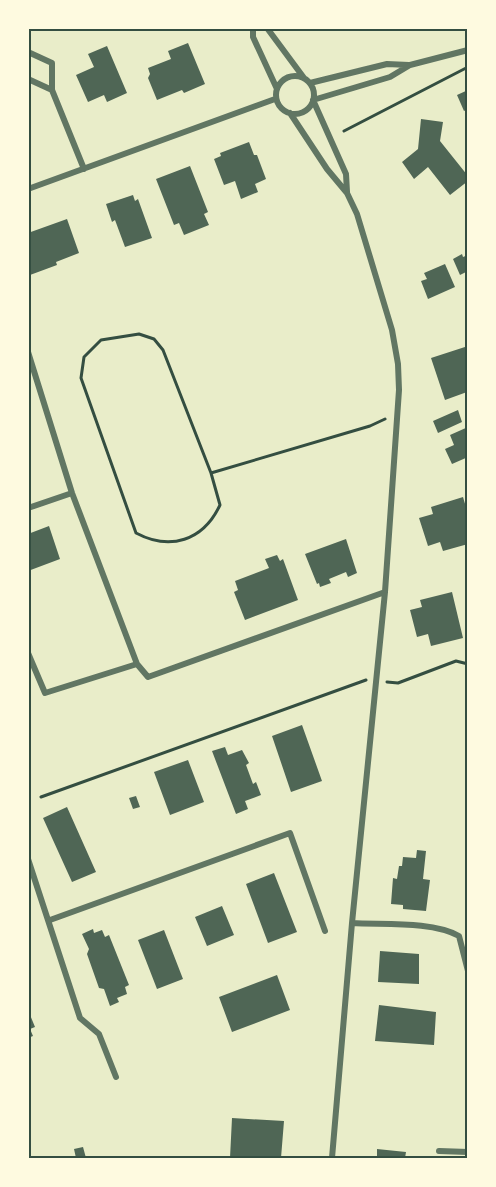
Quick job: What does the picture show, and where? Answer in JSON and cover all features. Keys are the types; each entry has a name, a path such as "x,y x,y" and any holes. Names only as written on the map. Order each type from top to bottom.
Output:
{"street":[{"path":"253,28 253,37 277,89"},
{"path":"267,28 307,81 314,94 307,110 296,114 290,113 280,107 275,99 277,89 285,79 298,76 307,81 387,64 410,65"},
{"path":"313,100 390,77 410,65 468,50"},
{"path":"28,52 52,63 52,90 84,168"},
{"path":"28,79 52,90"},
{"path":"28,189 275,99"},
{"path":"313,100 346,174 347,193"},
{"path":"290,113 332,176 347,193 357,214 392,330 398,364 398,414 385,592 352,923 332,1158"},
{"path":"28,352 72,492 137,664 148,676 385,592"},
{"path":"28,508 72,492"},
{"path":"28,653 45,693 137,664"},
{"path":"50,920 290,833 325,931"},
{"path":"28,859 81,1018 99,1034 116,1077"},
{"path":"352,923 450,931 459,936 468,971"},
{"path":"439,1151 468,1152"}],"path":[{"path":"344,131 462,68 468,67"},
{"path":"139,334 154,339 163,350 211,472 220,506 214,518 202,531 187,539 165,542 149,540 136,533 81,378 84,357 101,340 139,334"},
{"path":"211,472 370,426 398,414"},
{"path":"41,797 363,680 398,682 456,661 468,664"}],"building":[{"path":"188,43 205,84 184,93 182,90 157,100 148,78 150,74 148,68 171,59 168,51"},
{"path":"107,46 127,93 107,102 104,95 88,102 76,75 94,67 88,54"},
{"path":"468,90 468,109 464,111 457,95"},
{"path":"421,119 443,122 440,141 468,176 468,181 450,195 428,167 414,179 402,162 418,149"},
{"path":"249,142 254,155 257,155 266,179 255,184 258,192 241,199 235,181 224,185 214,159 221,156 220,153"},
{"path":"190,166 208,212 204,214 209,225 184,235 179,223 174,225 156,179"},
{"path":"133,195 135,201 138,199 152,238 125,247 106,204"},
{"path":"67,219 79,253 56,262 57,265 30,275 28,233"},
{"path":"462,254 463,257 468,255 468,271 460,275 453,259"},
{"path":"445,264 455,287 428,299 421,281 427,279 424,273"},
{"path":"468,346 467,392 445,400 431,358"},
{"path":"458,410 462,422 438,433 433,421"},
{"path":"468,427 468,457 452,464 445,449 454,445 450,435"},
{"path":"463,497 468,514 468,544 443,551 440,542 428,546 419,518 433,514 431,507"},
{"path":"49,526 60,559 28,571 28,534"},
{"path":"346,539 357,573 348,577 346,572 329,579 331,583 320,587 305,554"},
{"path":"277,555 280,561 283,559 298,600 245,620 234,592 238,590 235,581 269,568 265,559"},
{"path":"452,592 463,638 431,646 428,634 417,637 410,610 422,607 420,600"},
{"path":"302,725 322,781 291,792 272,736"},
{"path":"225,747 228,755 242,750 249,763 246,765 253,784 256,782 261,795 245,801 248,809 236,814 212,751"},
{"path":"188,760 204,802 170,815 154,772"},
{"path":"136,796 140,807 133,809 129,798"},
{"path":"67,807 96,872 72,882 43,818"},
{"path":"417,850 426,851 423,879 430,880 426,911 403,909 403,905 391,904 393,878 397,879 403,857 416,858"},
{"path":"274,873 297,932 268,943 246,884"},
{"path":"222,906 234,935 207,946 195,917"},
{"path":"93,929 94,933 102,930 105,937 109,935 129,985 125,987 127,994 117,998 119,1002 110,1006 104,989 99,988 87,954 89,949 82,934"},
{"path":"164,930 183,979 157,989 138,940"},
{"path":"380,951 419,954 419,984 378,982"},
{"path":"277,975 290,1010 232,1032 219,997"},
{"path":"379,1005 436,1012 434,1045 375,1041"},
{"path":"28,1010 35,1027 30,1029 33,1036 28,1038"},
{"path":"232,1118 284,1121 281,1158 230,1158"},
{"path":"83,1147 86,1158 76,1158 74,1149"},
{"path":"377,1149 406,1152 405,1158 377,1158"}]}
